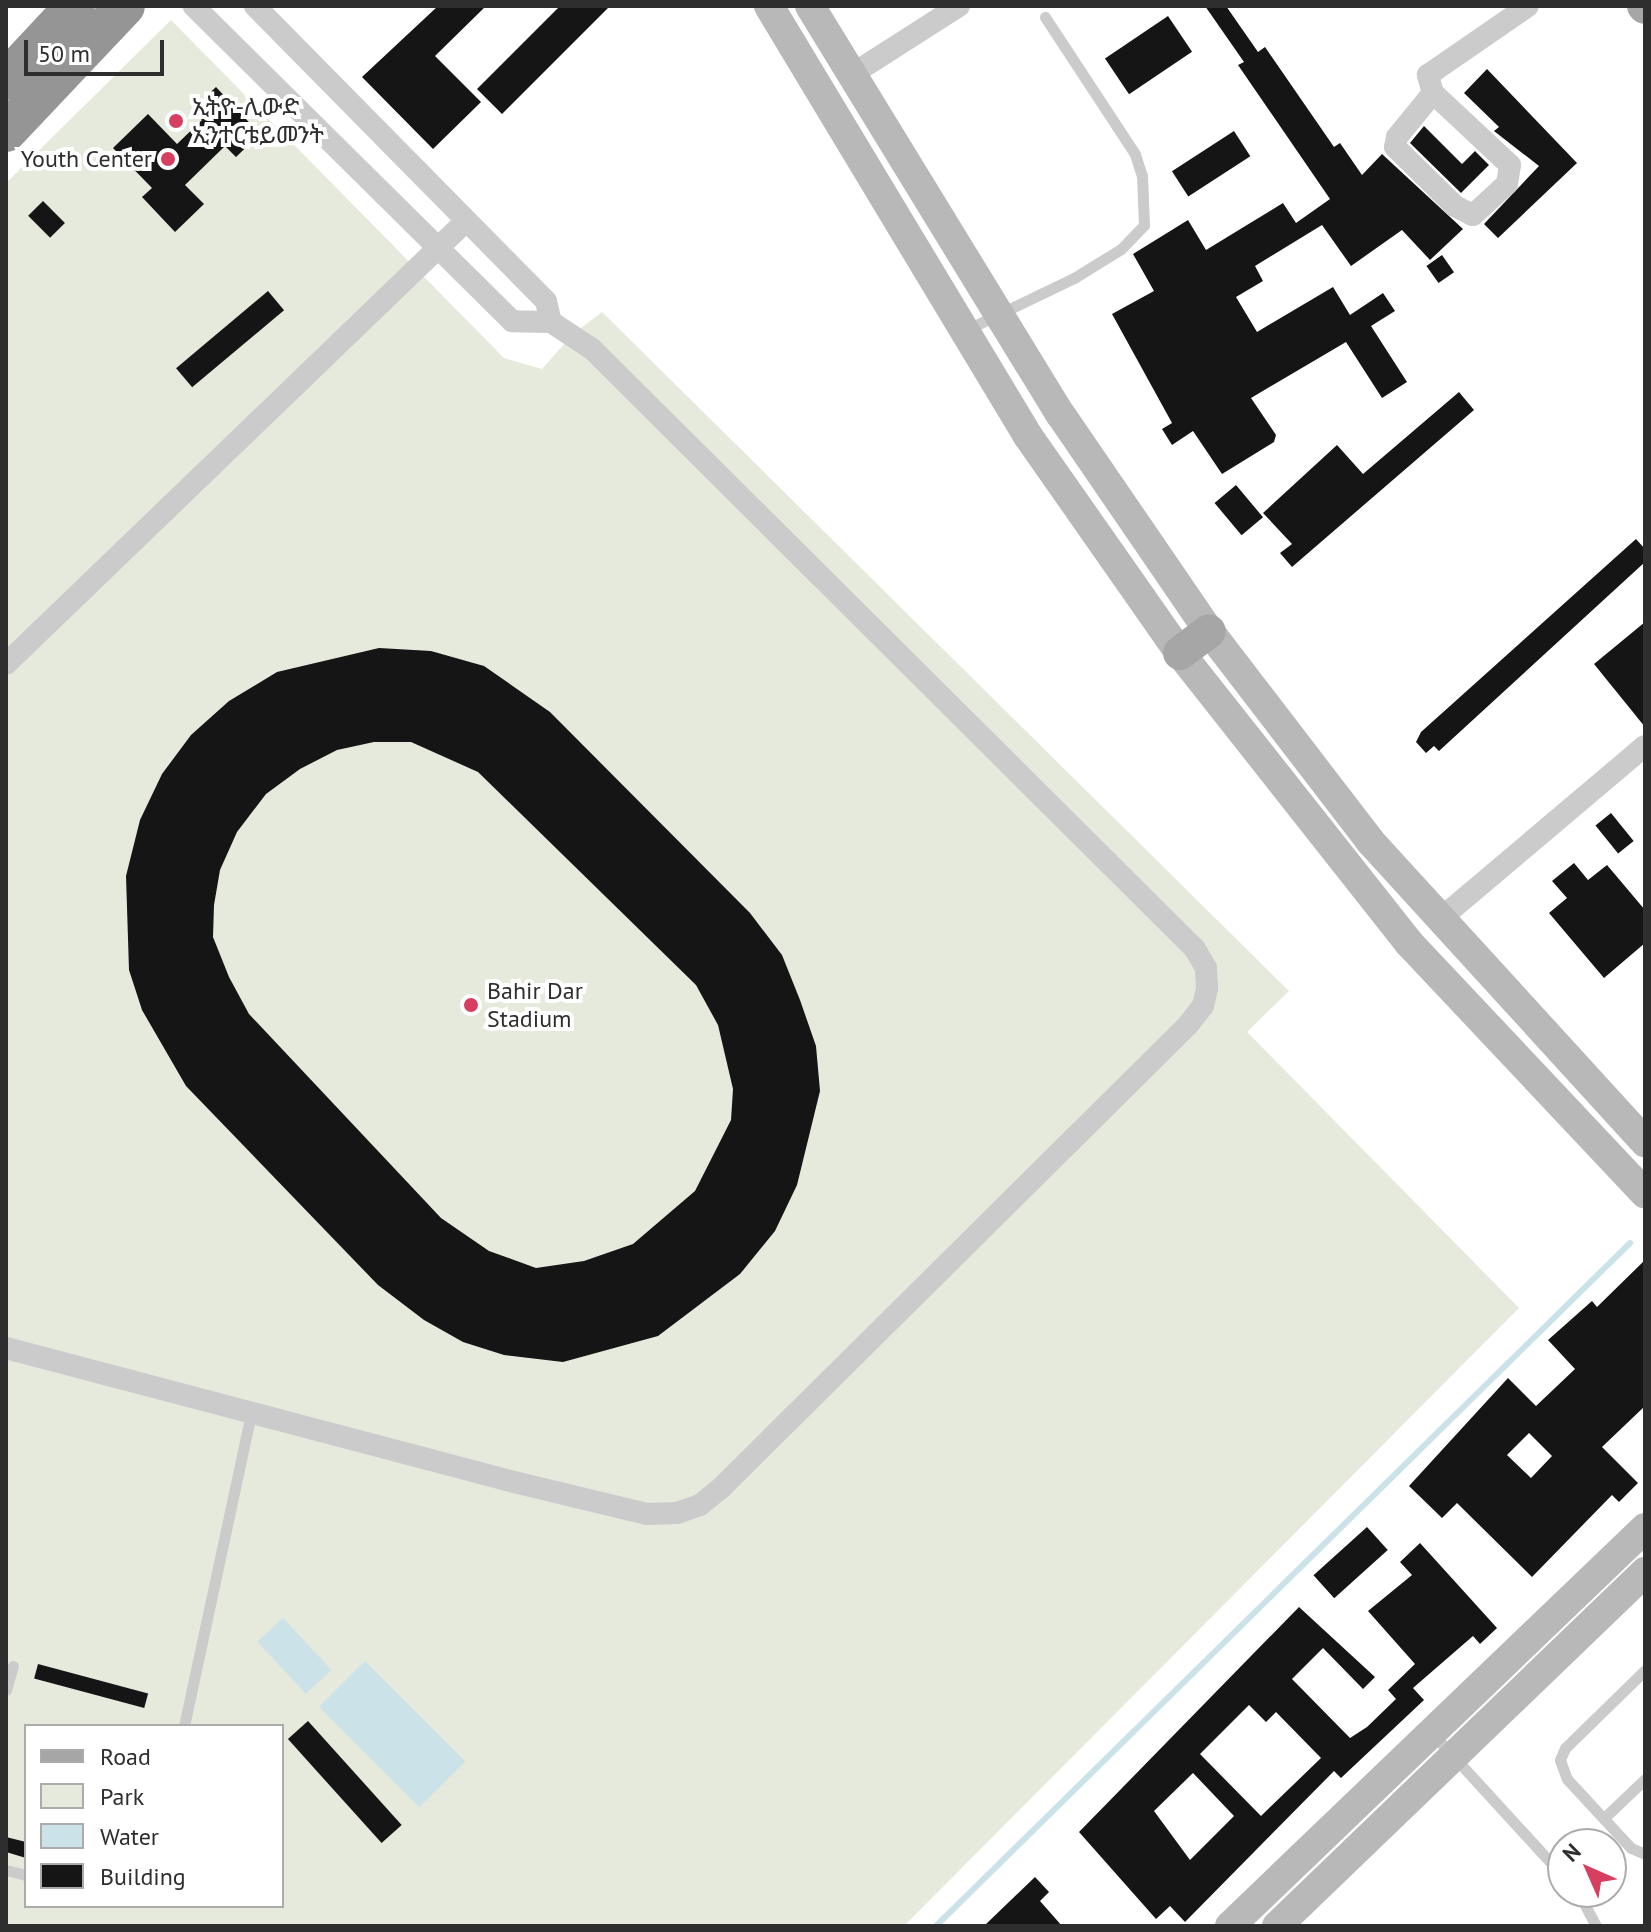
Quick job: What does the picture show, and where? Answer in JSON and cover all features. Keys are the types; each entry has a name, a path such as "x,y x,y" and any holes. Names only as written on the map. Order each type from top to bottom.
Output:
{"highway":[{"path":"6,80 75,6"},
{"path":"6,132 125,6"}],"main road":[{"path":"1180,653 1209,631"}],"street":[{"path":"6,1348 647,1514 677,1513 700,1505 1203,1006 1206,968 1195,949 592,349 551,322 512,321 194,6"},
{"path":"255,6 546,301 551,322"},
{"path":"769,6 1028,436 1180,653 1399,932 1645,1193"},
{"path":"810,6 997,312 1127,516 1209,631 1370,841 1645,1142"},
{"path":"851,75 959,6"},
{"path":"1433,93 1397,137 1395,147 1455,206 1473,215 1507,184 1510,165 1427,84 1432,69 1528,6"},
{"path":"6,664 465,222"},
{"path":"1440,919 1645,746"},
{"path":"1230,1926 1645,1528"},
{"path":"1277,1926 1645,1572"}],"lane":[{"path":"964,332 997,312 1074,278 1121,249 1144,225 1142,176 1135,154 1045,17"},
{"path":"184,1724 251,1413"},
{"path":"6,1690 13,1666"},
{"path":"1645,1670 1561,1754 1563,1774 1631,1848 1645,1854"},
{"path":"1431,1733 1547,1859"},
{"path":"1604,1818 1645,1779"},
{"path":"1586,1908 1596,1926"}],"green space":[{"path":"171,20 504,358 542,369 573,334 602,312 1289,991 1247,1032 1519,1308 904,1926 6,1926 6,183"}],"water":[{"path":"283,1618 331,1670 306,1694 257,1642"},
{"path":"365,1661 465,1761 419,1807 319,1707"}],"building":[{"path":"438,6 486,6 435,56 481,102 433,149 362,77"},
{"path":"560,6 610,6 502,114 477,89"},
{"path":"1205,6 1226,6 1258,52 1265,47 1334,147 1340,143 1362,175 1382,154 1463,229 1430,260 1402,230 1351,266 1322,225 1255,266 1263,281 1236,297 1257,332 1333,287 1350,315 1383,293 1395,311 1371,326 1407,382 1382,398 1346,342 1251,398 1276,435 1274,442 1222,474 1193,431 1172,445 1162,429 1172,423 1112,314 1154,291 1133,254 1188,220 1206,250 1283,203 1296,223 1330,199 1238,65 1244,62"},
{"path":"1168,16 1192,52 1129,94 1105,58"},
{"path":"1487,69 1577,163 1498,238 1484,224 1539,166 1494,131 1499,127 1464,93"},
{"name":"Youth Center","path":"216,87 260,134 236,157 225,146 185,185 204,204 175,232 142,197 152,188 113,148 148,114 177,144 202,120 192,110"},
{"path":"1424,126 1462,164 1475,151 1489,165 1461,193 1410,143"},
{"path":"1234,131 1250,156 1188,196 1172,171"},
{"path":"43,201 65,223 50,238 28,216"},
{"path":"1442,255 1454,272 1438,283 1426,266"},
{"path":"268,291 284,310 192,387 176,368"},
{"path":"1459,392 1474,410 1292,567 1280,553 1292,544 1263,513 1337,445 1363,474"},
{"path":"1236,485 1263,517 1242,535 1215,503"},
{"path":"1636,539 1645,549 1645,562 1439,751 1434,746 1426,753 1416,742 1421,732"},
{"path":"1645,622 1645,727 1594,664"},
{"path":"379,648 431,651 484,666 550,712 750,913 782,955 816,1046 820,1091 797,1185 775,1231 740,1274 658,1336 563,1362 504,1355 463,1342 424,1320 378,1285 186,1086 142,1010 129,970 126,876 140,820 162,774 191,735 229,701 277,672","holes":["374,742 411,742 478,772 696,985 718,1025 733,1089 731,1120 695,1191 633,1244 584,1261 536,1268 489,1251 441,1218 249,1014 229,977 213,937 220,870 237,832 266,794 300,769 337,750"]},
{"path":"1611,813 1634,841 1618,854 1595,826"},
{"path":"1574,863 1588,880 1607,865 1645,910 1645,943 1604,978 1549,913 1567,898 1552,881"},
{"path":"1645,1260 1645,1406 1602,1447 1638,1483 1619,1502 1612,1495 1532,1577 1457,1503 1442,1518 1409,1486 1508,1378 1536,1406 1575,1369 1548,1340 1592,1301 1597,1307","holes":["1529,1433 1552,1456 1531,1478 1507,1455"]},
{"path":"1367,1527 1388,1550 1334,1598 1313,1575"},
{"path":"1420,1543 1497,1628 1480,1644 1473,1636 1413,1688 1424,1700 1341,1778 1334,1771 1185,1922 1170,1906 1156,1919 1079,1832 1299,1607 1375,1677 1363,1689 1323,1648 1292,1679 1350,1738 1367,1727 1396,1699 1388,1690 1415,1664 1368,1611 1412,1575 1400,1562","holes":["1249,1705 1266,1722 1276,1712 1321,1758 1261,1816 1200,1754","1193,1773 1234,1816 1190,1860 1154,1811"]},
{"path":"38,1664 148,1694 144,1708 34,1678"},
{"path":"308,1721 402,1825 382,1843 288,1739"},
{"path":"6,1837 24,1842 24,1857 6,1852"},
{"path":"1035,1877 1049,1892 1040,1901 1062,1926 984,1926"}],"waterway":[{"path":"936,1926 1630,1243"}],"place":[{"name":"ኢትዮ-ሊውድ ኢንተርቴይመንት","path":"176,121"},
{"name":"Youth Center","path":"168,159"},
{"name":"Bahir Dar Stadium","path":"471,1005"}]}
